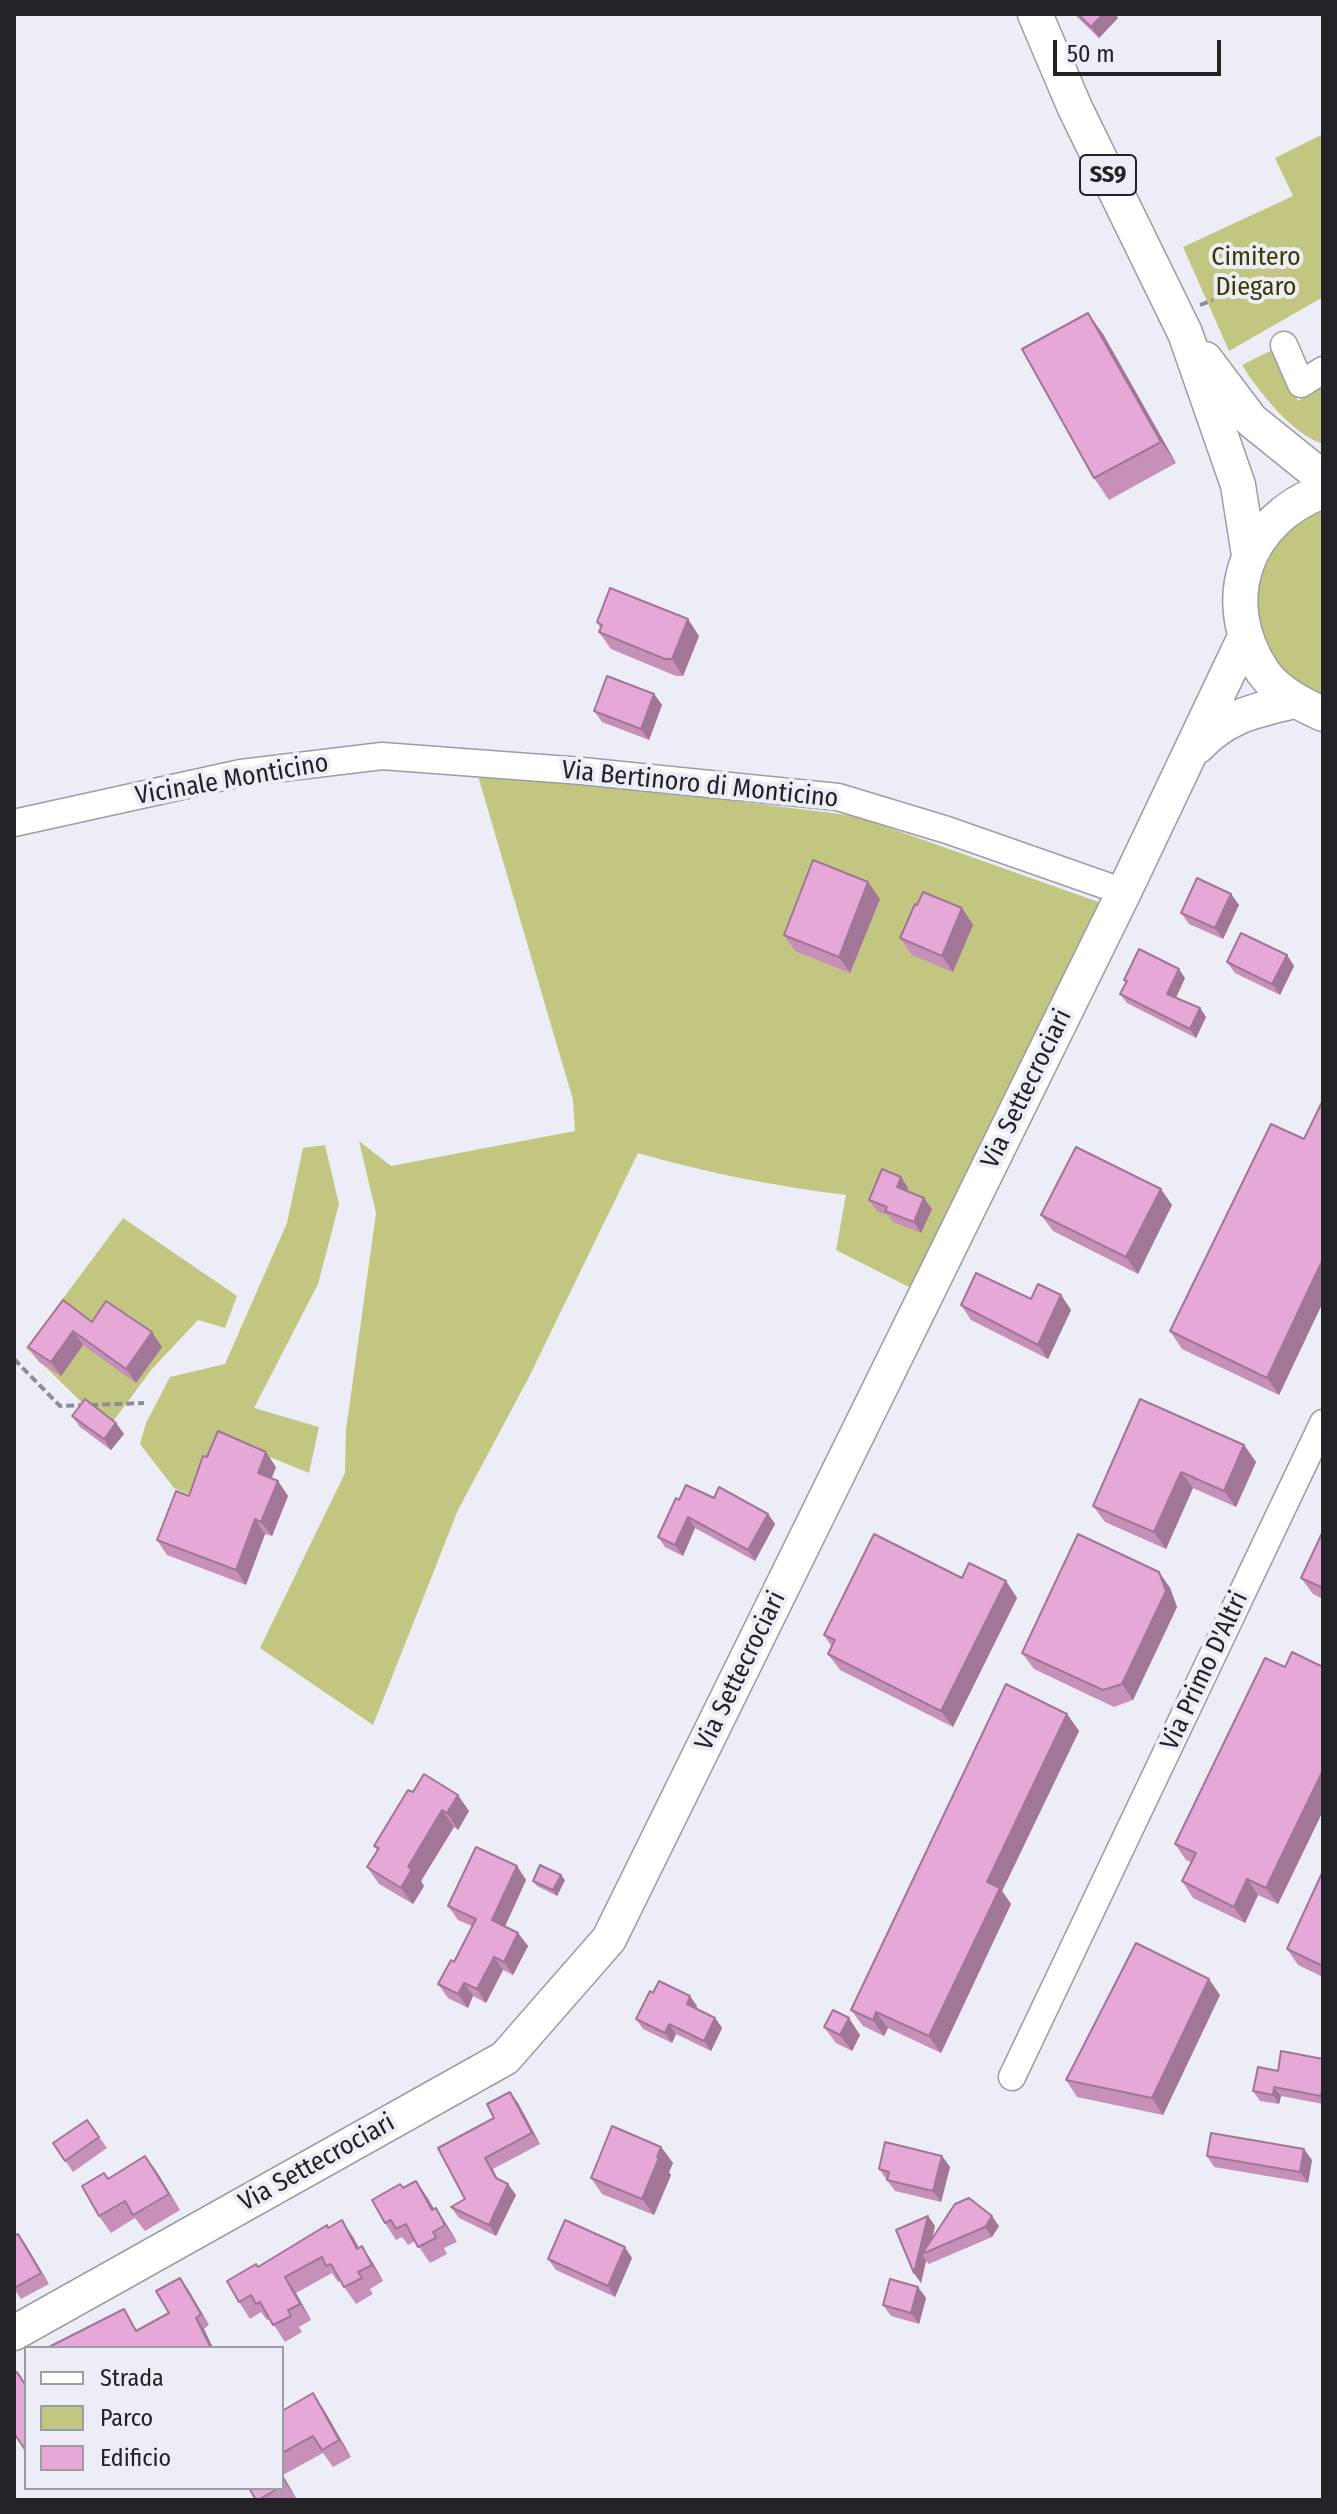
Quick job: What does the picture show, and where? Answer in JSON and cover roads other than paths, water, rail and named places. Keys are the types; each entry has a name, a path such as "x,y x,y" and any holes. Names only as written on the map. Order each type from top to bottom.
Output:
{"main road":[{"name":"SS9","path":"1035,14 1075,108 1185,333"},
{"path":"1185,333 1251,420 1323,478"},
{"path":"1185,333 1238,485 1249,555"},
{"path":"1309,708 1264,674 1245,637 1240,610 1241,582 1249,555 1270,523 1299,500 1323,491"},
{"name":"Via Settecrociari","path":"14,2333 505,2058 609,1939 1124,892 1245,637"},
{"name":"Via Settecrociari","path":"1189,755 1214,729 1237,716 1309,708"}],"street":[{"path":"1284,345 1301,384 1323,370"},
{"name":"Vicinale Monticino","path":"14,823 241,773 382,756 453,761"},
{"name":"Via Bertinoro di Monticino","path":"453,761 838,797 947,830 1124,892"},
{"name":"Via Primo D'Altri","path":"1012,2077 1323,1423"}],"park label":[{"name":"Cimitero Diegaro","path":"1256,273"}]}
